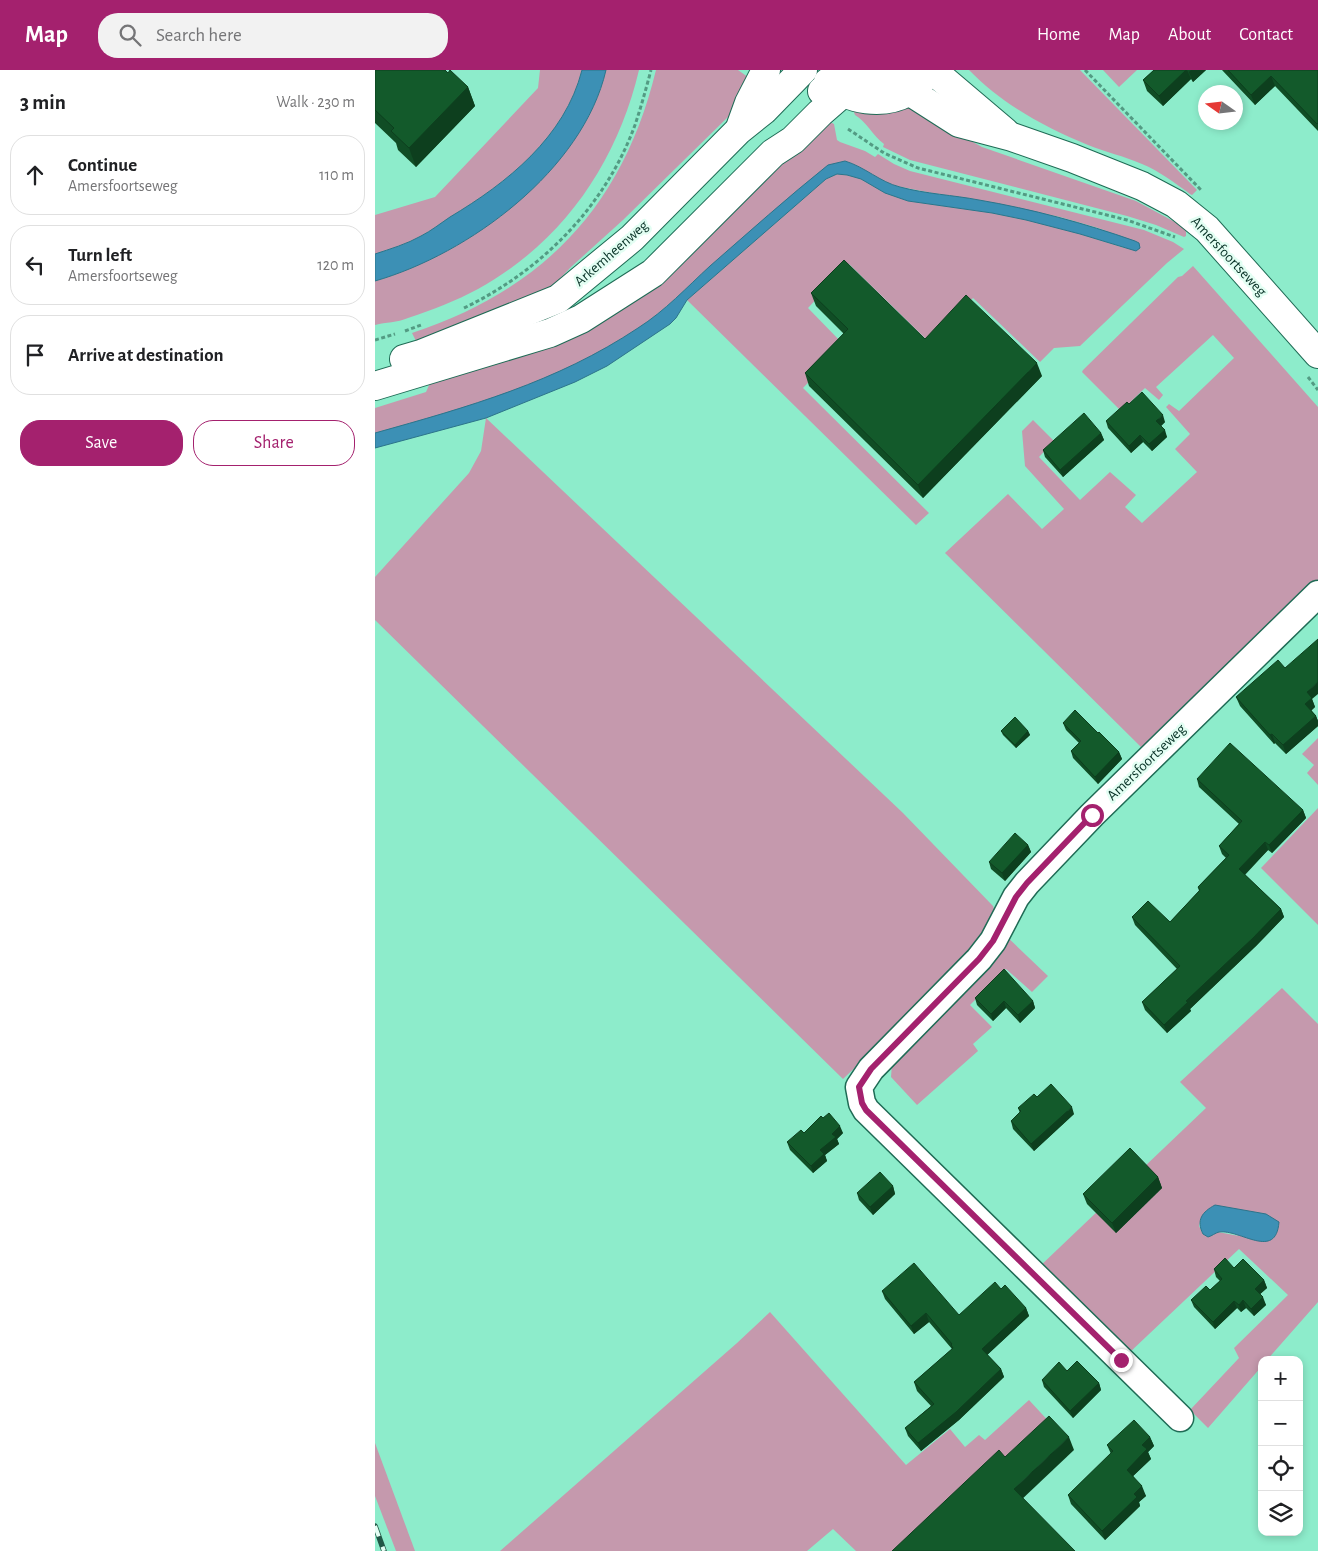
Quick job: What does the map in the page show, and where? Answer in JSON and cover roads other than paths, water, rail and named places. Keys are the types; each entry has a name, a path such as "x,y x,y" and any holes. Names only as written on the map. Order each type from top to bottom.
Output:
{"main road":[{"path":"739,130 749,103 766,70"},
{"name":"Arkemheenweg","path":"375,367 421,354 558,299 632,238 739,130 764,110 803,70"},
{"path":"375,386 550,333 581,319 653,273 773,153 783,131 830,82 842,78 878,80 888,77 905,81 931,70"},
{"name":"Amersfoortseweg","path":"931,70 1012,138"},
{"path":"957,70 983,92 1012,138"},
{"name":"Amersfoortseweg","path":"905,81 959,123 1072,158 1160,194 1191,214 1207,229 1318,354"}],"street":[{"name":"Amersfoortseweg","path":"1180,1418 866,1110 862,1103 859,1087 871,1069 979,959 993,941 1016,897 1027,883 1092,815 1318,594"}],"water":[{"path":"582,70 606,70 593,107 573,141 548,174 517,203 483,229 448,251 411,268 375,281 375,254 404,244 428,232 492,189 531,156 548,137 562,116 574,94"},
{"path":"845,161 893,185 969,198 1058,217 1135,241 1139,243 1140,248 1136,251 1080,234 992,213 908,201 885,193 861,179 837,174 826,179 687,300 670,324 607,366 575,382 486,418 375,448 375,433 478,403 511,391 576,364 607,347 657,314 828,165"},
{"path":"1215,1205 1266,1214 1279,1222 1276,1234 1271,1240 1264,1242 1227,1232 1219,1232 1208,1237 1203,1234 1200,1221 1201,1217"}],"railway":[{"path":"375,1526 384,1551"}]}
